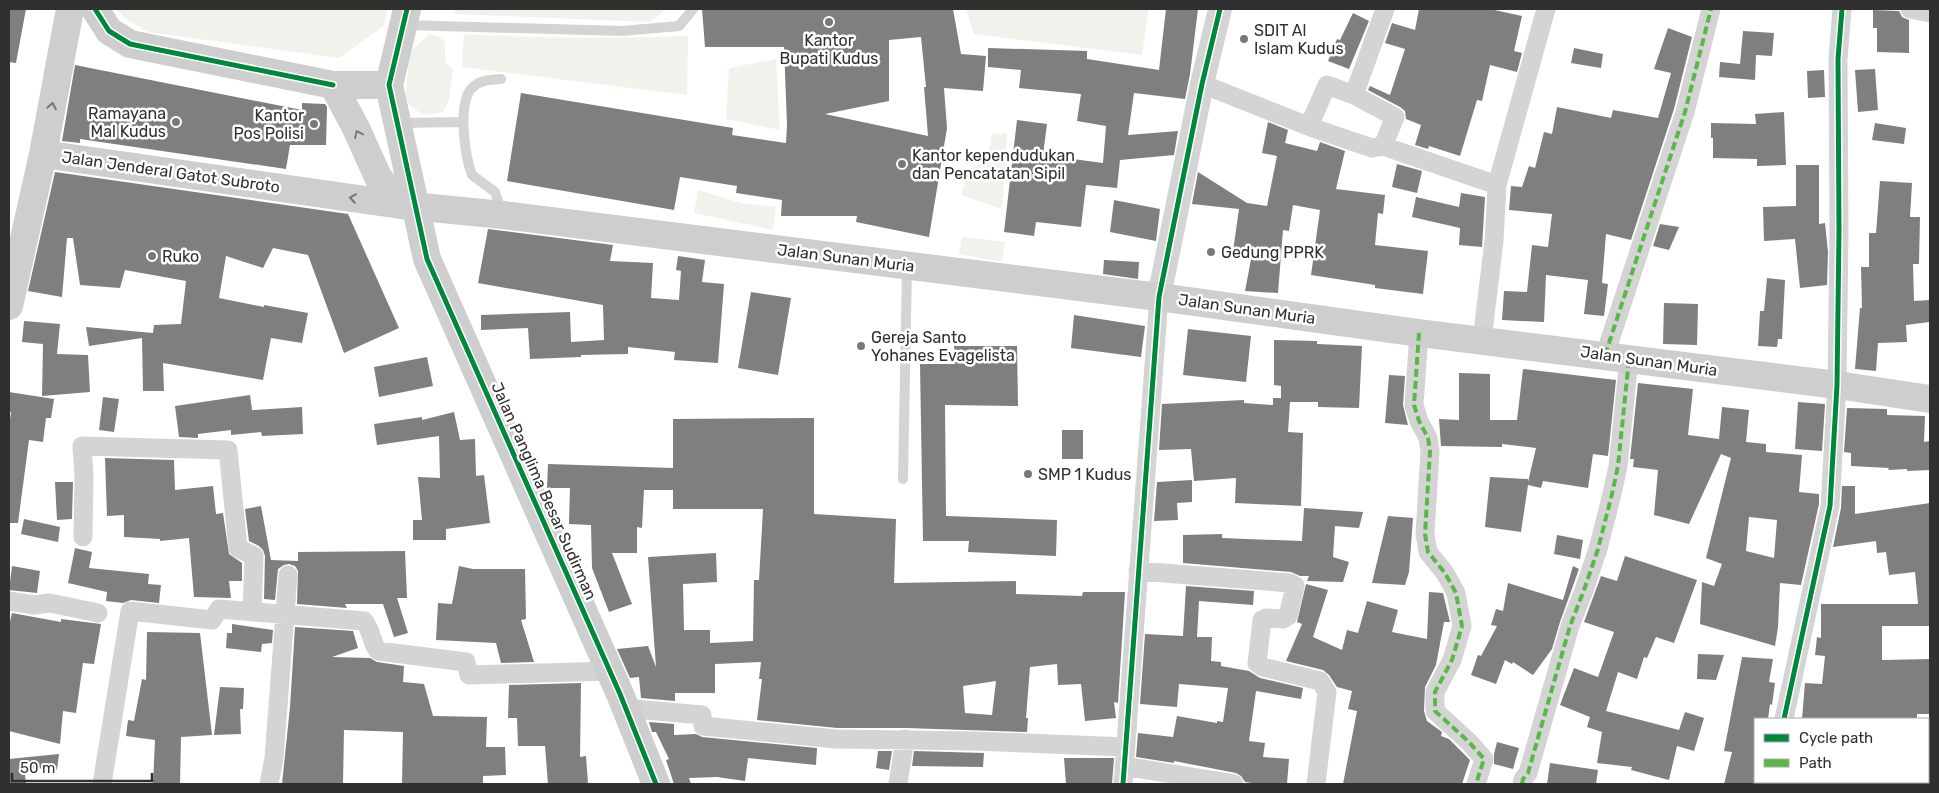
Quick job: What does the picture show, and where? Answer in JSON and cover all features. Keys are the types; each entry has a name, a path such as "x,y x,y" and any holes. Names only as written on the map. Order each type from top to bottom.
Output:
{"main road":[{"name":"Jalan Jenderal Gatot Subroto","path":"70,9 43,154 408,206"},
{"path":"95,9 109,31 130,44 333,85 389,86 405,16"},
{"path":"333,85 356,128 378,177 408,206"},
{"name":"Jalan Panglima Besar Sudirman","path":"389,86 397,122 408,206 427,259 609,671 656,784"},
{"path":"9,306 43,154"},
{"name":"Jalan Sunan Muria","path":"408,206 503,215 1159,297 1419,333 1837,385 1930,399"}],"street":[{"path":"1220,9 1202,84 1159,297 1124,775 1234,784"},
{"path":"1354,95 1385,9"},
{"path":"1482,340 1494,241 1497,184 1546,9"},
{"path":"1522,784 1523,779 1528,773 1570,626 1592,566 1618,466 1617,357 1685,112 1710,9"},
{"path":"1784,718 1830,506 1837,385 1839,232 1838,59 1842,9"},
{"path":"1910,9 1930,13"},
{"path":"1202,84 1309,126 1372,148 1382,146 1497,184"},
{"path":"1309,126 1327,85 1354,95 1395,118 1382,146"},
{"path":"1419,333 1414,405 1419,421 1428,438 1430,451 1425,534 1428,552 1445,572 1456,593 1462,626 1452,660 1436,692 1435,711 1469,742 1484,759 1476,784"},
{"path":"83,537 84,474 82,446 228,450 238,548 254,556 252,612"},
{"path":"1138,570 1290,583 1295,586 1288,616 1283,619 1266,618 1262,620 1257,663 1263,667 1320,681 1327,692 1316,784"},
{"path":"269,784 274,758 288,575"},
{"path":"9,601 34,605 50,603 98,613"},
{"path":"102,784 130,611 212,620 219,609 364,620 371,630 372,644 378,652 466,662 469,675 609,671"},
{"path":"624,708 702,715 703,726 836,739 905,739 1126,747"},
{"path":"898,784 905,739"}],"lane":[{"path":"405,16 622,31 679,26 693,9"},
{"path":"500,80 489,80 479,83 471,89 467,95 462,122 472,175 495,192 503,215"},
{"path":"397,122 462,122"},
{"path":"904,479 907,266"}],"shaded area":[{"path":"116,9 387,9 384,26 339,58 148,32 126,19"},
{"path":"455,9 667,9 650,22 455,14"},
{"path":"966,9 1149,9 1142,55 974,34"},
{"path":"429,34 438,36 445,42 445,62 453,70 449,100 443,112 431,115 418,111 405,99 410,52"},
{"path":"464,34 576,38 688,36 687,95 462,67"},
{"path":"776,59 780,130 726,119 729,68"},
{"path":"1007,133 1002,209 961,195 968,170 987,161 992,134"},
{"path":"698,190 741,203 776,207 773,230 694,213"},
{"path":"962,237 1005,242 1002,262 959,254"}],"building":[{"path":"9,9 26,9 16,63 9,62"},
{"path":"702,9 953,9 961,54 986,56 983,91 944,88 947,128 929,237 856,222 857,216 781,216 782,200 736,193 737,186 680,177 674,210 507,181 521,93 733,128 732,135 786,143 784,47 705,47","holes":["921,37 926,87 924,87 928,136 825,114 889,101 889,40"]},
{"path":"1166,9 1198,9 1185,99 1134,93 1128,135 1178,131 1174,155 1120,160 1117,188 1086,185 1081,227 1036,222 1034,236 1004,232 1017,120 1047,124 1043,155 1103,163 1106,126 1077,121 1081,94 1019,88 1021,70 988,67 988,48 1087,51 1087,59 1159,70"},
{"path":"1419,9 1490,9 1522,16 1514,51 1522,53 1517,72 1490,65 1482,101 1477,100 1460,156 1429,146 1428,149 1415,145 1421,125 1406,119 1405,111 1400,107 1368,90 1370,86 1390,95 1405,49 1385,43 1392,23 1415,30"},
{"path":"1873,10 1899,11 1902,17 1909,20 1909,53 1877,52 1877,28 1873,28"},
{"path":"1353,13 1369,21 1349,69 1328,61 1337,39 1340,40"},
{"path":"1668,28 1692,37 1674,109 1631,240 1606,234 1602,283 1608,284 1604,316 1584,314 1588,280 1546,275 1544,322 1502,320 1504,291 1527,292 1532,245 1548,247 1552,214 1509,210 1511,186 1522,187 1529,166 1535,168 1544,132 1552,134 1557,107 1611,118 1613,110 1658,118 1671,73 1654,69"},
{"path":"1743,31 1774,33 1772,56 1756,55 1755,80 1719,77 1720,62 1740,64"},
{"path":"1574,48 1603,54 1601,68 1571,63"},
{"name":"Ramayana Mal Kudus","path":"75,65 302,110 302,103 325,104 327,107 326,145 290,145 286,169 80,139 80,143 62,141"},
{"path":"1875,69 1878,110 1858,112 1855,70"},
{"path":"1824,70 1825,97 1808,98 1807,71"},
{"path":"1784,112 1786,165 1757,166 1757,159 1713,158 1711,123 1756,124 1755,114"},
{"path":"1268,122 1288,130 1285,143 1317,151 1320,142 1345,151 1336,189 1385,195 1383,214 1378,213 1375,245 1428,251 1423,294 1375,288 1375,285 1311,275 1320,210 1293,205 1289,231 1283,230 1278,293 1245,291 1252,254 1233,251 1239,209 1192,204 1198,172 1247,203 1267,206 1277,156 1262,153"},
{"path":"1875,123 1906,128 1904,144 1872,140"},
{"path":"1397,164 1422,171 1417,193 1392,187"},
{"path":"1796,165 1819,165 1819,224 1825,223 1828,252 1827,285 1800,288 1795,239 1764,241 1763,207 1796,206"},
{"name":"Ruko","path":"55,172 348,214 399,328 344,353 308,255 273,248 263,268 226,256 219,298 308,313 302,343 271,338 263,380 163,363 164,391 143,391 142,338 89,346 86,327 153,333 154,325 181,324 186,281 125,270 120,288 80,285 73,238 67,238 62,297 28,291"},
{"path":"1880,181 1912,183 1910,217 1920,217 1919,264 1913,264 1914,301 1930,300 1930,322 1906,325 1907,342 1878,343 1876,371 1855,369 1860,308 1862,308 1861,267 1869,267 1869,233 1876,233"},
{"path":"1461,193 1485,197 1482,247 1459,245 1460,228 1412,217 1416,197 1459,207"},
{"path":"1114,200 1160,209 1156,241 1110,232"},
{"path":"1660,224 1679,227 1669,250 1653,246"},
{"path":"488,229 613,245 610,261 653,263 651,298 679,300 681,271 676,270 678,256 705,260 702,282 724,284 718,363 674,360 675,352 628,347 628,354 530,359 528,328 481,330 481,315 570,312 571,342 604,340 603,305 478,283"},
{"path":"1104,260 1139,262 1138,279 1103,274"},
{"path":"1767,278 1785,280 1782,339 1778,339 1777,347 1758,346 1760,311 1764,311"},
{"path":"751,292 791,298 778,375 738,368"},
{"path":"1664,303 1698,304 1697,345 1663,344"},
{"path":"1074,315 1145,326 1141,357 1071,348"},
{"path":"24,321 60,324 57,354 88,355 90,392 42,396 43,344 22,342"},
{"path":"1188,329 1251,336 1246,382 1183,375"},
{"path":"1274,340 1317,341 1317,344 1362,346 1359,408 1318,407 1318,402 1290,402 1288,432 1303,433 1301,506 1235,503 1236,478 1194,481 1191,449 1159,450 1162,404 1244,400 1244,403 1273,405 1273,398 1281,398 1281,386 1274,385"},
{"path":"954,346 1017,346 1018,406 945,405 946,516 1057,520 1056,556 968,552 969,541 923,541 920,364 955,364"},
{"path":"427,357 433,386 379,397 374,367"},
{"path":"1523,369 1616,380 1608,456 1593,454 1588,488 1543,481 1541,488 1528,485 1521,532 1485,527 1490,477 1528,479 1528,482 1536,448 1502,444 1502,447 1441,446 1439,419 1459,420 1459,373 1490,374 1490,420 1517,420"},
{"path":"1389,375 1405,376 1403,405 1408,425 1385,423"},
{"path":"1638,383 1693,389 1688,435 1719,439 1722,407 1749,410 1746,442 1766,444 1766,452 1802,455 1799,492 1819,494 1819,504 1801,585 1780,583 1775,646 1700,624 1702,582 1714,586 1722,564 1706,558 1731,458 1721,454 1689,524 1654,515 1658,470 1633,467 1634,459 1630,459","holes":["1749,517 1777,520 1774,558 1746,551"]},
{"path":"9,392 54,399 51,418 46,418 43,442 29,440 18,523 9,523 9,427 11,412 9,412"},
{"path":"250,395 252,410 302,407 303,434 262,436 261,432 231,435 231,430 198,434 198,438 179,437 175,406"},
{"path":"103,397 119,399 114,432 99,430"},
{"path":"1798,402 1825,404 1822,451 1795,449"},
{"path":"1847,408 1887,409 1887,415 1925,416 1924,442 1930,441 1930,470 1907,471 1907,469 1888,470 1889,468 1851,466 1851,453 1844,452"},
{"path":"454,412 460,440 475,439 476,476 484,475 490,523 446,529 446,540 413,540 413,520 422,520 418,477 440,478 439,436 377,445 374,424 422,417 422,420"},
{"path":"814,418 814,514 896,519 894,583 1016,581 1016,594 1082,596 1083,592 1125,592 1118,703 1114,702 1116,718 1085,721 1081,684 1058,685 1057,664 1030,667 1026,718 1028,718 1027,732 837,728 757,720 762,679 759,679 761,662 715,664 715,693 675,693 675,701 641,698 639,677 630,678 617,649 648,646 656,667 648,557 716,553 717,582 683,584 684,630 710,630 710,643 753,641 754,580 759,580 763,509 673,509 673,490 644,490 642,528 637,527 637,553 612,553 632,604 609,612 592,568 591,525 569,524 570,488 547,488 548,464 673,468 673,419","holes":["996,681 992,715 965,713 963,686"]},
{"path":"1062,430 1083,430 1083,459 1062,459"},
{"path":"105,458 174,460 175,490 213,486 216,514 223,513 229,554 242,563 242,581 229,581 231,598 194,597 189,538 160,541 160,539 124,537 124,515 107,516"},
{"path":"1192,480 1192,502 1177,503 1178,520 1154,521 1157,482"},
{"path":"55,482 73,482 72,519 57,520"},
{"path":"1842,486 1855,486 1855,514 1930,503 1930,626 1882,626 1882,660 1930,659 1930,714 1917,714 1917,718 1802,718 1805,683 1822,684 1825,656 1815,655 1817,637 1821,638 1821,604 1918,604 1915,572 1889,575 1886,552 1877,553 1876,541 1833,547 1841,508"},
{"path":"261,506 271,560 298,561 298,552 405,551 407,598 397,598 408,633 394,637 383,604 345,604 347,608 297,604 298,571 295,566 289,564 278,569 275,600 264,599 265,556 259,546 249,541 245,509"},
{"path":"1304,508 1363,512 1359,528 1335,526 1333,557 1349,562 1343,582 1307,581 1309,576 1300,576 1291,572 1183,563 1183,535 1222,534 1222,538 1302,541"},
{"path":"1388,516 1413,518 1409,572 1405,585 1372,583"},
{"path":"24,519 60,527 58,542 21,534"},
{"path":"1557,535 1583,540 1580,559 1554,554"},
{"path":"75,548 92,552 89,568 149,574 148,584 161,585 159,603 131,600 123,603 106,601 107,592 68,583"},
{"path":"1625,556 1697,580 1674,643 1656,637 1647,658 1644,657 1637,679 1618,672 1606,711 1679,730 1685,712 1704,718 1694,751 1677,746 1669,780 1631,770 1632,767 1597,763 1602,732 1587,727 1590,717 1560,705 1574,668 1598,677 1614,632 1584,622 1601,576 1617,581"},
{"path":"12,566 40,571 37,593 9,590"},
{"path":"459,566 473,569 525,569 526,619 521,620 534,662 501,663 496,643 436,640 438,603 452,604"},
{"path":"1573,566 1579,569 1552,649 1533,675 1513,662 1512,664 1505,660 1496,684 1471,675 1478,655 1481,656 1497,626 1491,625 1496,609 1503,611 1508,583 1563,600"},
{"path":"1306,584 1328,590 1313,637 1342,650 1347,630 1358,633 1367,601 1398,610 1392,632 1427,639 1429,592 1443,593 1450,622 1444,622 1436,665 1425,687 1424,711 1427,721 1442,732 1441,736 1449,739 1470,760 1462,784 1343,784 1357,711 1348,709 1352,691 1337,687 1323,670 1286,661 1302,624 1297,622"},
{"path":"1186,586 1254,591 1253,605 1199,601 1197,637 1212,637 1211,661 1221,662 1221,666 1249,671 1260,678 1303,688 1301,699 1256,691 1249,741 1265,743 1263,757 1289,759 1287,784 1245,782 1236,773 1174,761 1174,763 1136,757 1138,733 1173,737 1177,716 1217,723 1217,721 1223,722 1228,688 1179,684 1177,707 1140,704 1145,634 1183,636"},
{"path":"12,613 61,622 61,619 101,624 94,664 83,663 76,713 63,711 60,744 9,731 9,626"},
{"path":"232,624 273,630 272,643 262,644 261,652 226,648 227,633 232,633"},
{"path":"295,627 353,631 358,648 332,657 370,658 377,662 404,666 403,682 424,684 433,716 487,717 486,747 505,747 506,775 483,776 483,784 402,784 403,732 344,730 343,784 282,784 290,707"},
{"path":"147,632 200,633 212,735 181,737 180,784 153,784 155,740 126,736 128,720 134,721 142,679 146,680"},
{"path":"1698,654 1724,655 1716,680 1697,679"},
{"path":"1742,657 1773,659 1769,682 1775,683 1768,718 1754,718 1755,784 1724,784 1732,752 1724,751"},
{"path":"581,683 580,757 586,756 588,783 548,784 545,746 518,746 517,718 508,718 509,685"},
{"path":"220,687 244,688 243,709 240,709 241,734 214,735"},
{"path":"649,722 674,724 674,735 696,734 702,737 817,748 816,765 748,758 745,781 717,777 689,778 691,784 674,784 666,760 669,759 656,732 652,732"},
{"path":"1497,742 1519,748 1513,769 1494,764"},
{"path":"878,751 892,751 889,770 876,768"},
{"path":"914,751 984,753 983,767 912,766"},
{"path":"59,754 57,770 24,767 26,784 9,784 9,759"},
{"path":"1064,758 1114,758 1112,784 1066,784"},
{"path":"1550,763 1598,770 1596,784 1547,784"}],"marked path":[{"path":"1605,355 1685,112 1711,9"},
{"path":"1419,333 1414,405 1419,421 1428,438 1430,451 1425,534 1428,552 1445,573 1456,593 1462,626 1452,660 1435,692 1435,711 1469,742 1484,759 1476,784"},
{"path":"1522,784 1523,779 1528,773 1570,626 1598,549 1612,494 1618,466 1629,359"}],"cycle path":[{"path":"95,9 109,31 130,44 333,85"},
{"path":"407,9 389,85 427,259 620,694 656,784"},
{"path":"1123,784 1159,297 1202,84 1220,9"},
{"path":"1784,718 1830,506 1837,385 1839,232 1838,59 1842,9"}],"place":[{"name":"Kantor Bupati Kudus","path":"829,22"},
{"name":"SDIT Al Islam Kudus","path":"1244,39"},
{"name":"Ramayana Mal Kudus","path":"176,122"},
{"name":"Kantor Pos Polisi","path":"314,124"},
{"name":"Kantor kependudukan dan Pencatatan Sipil","path":"902,164"},
{"name":"Gedung PPRK","path":"1211,252"},
{"name":"Ruko","path":"152,256"},
{"name":"Gereja Santo Yohanes Evagelista","path":"861,346"},
{"name":"SMP 1 Kudus","path":"1028,474"}]}
